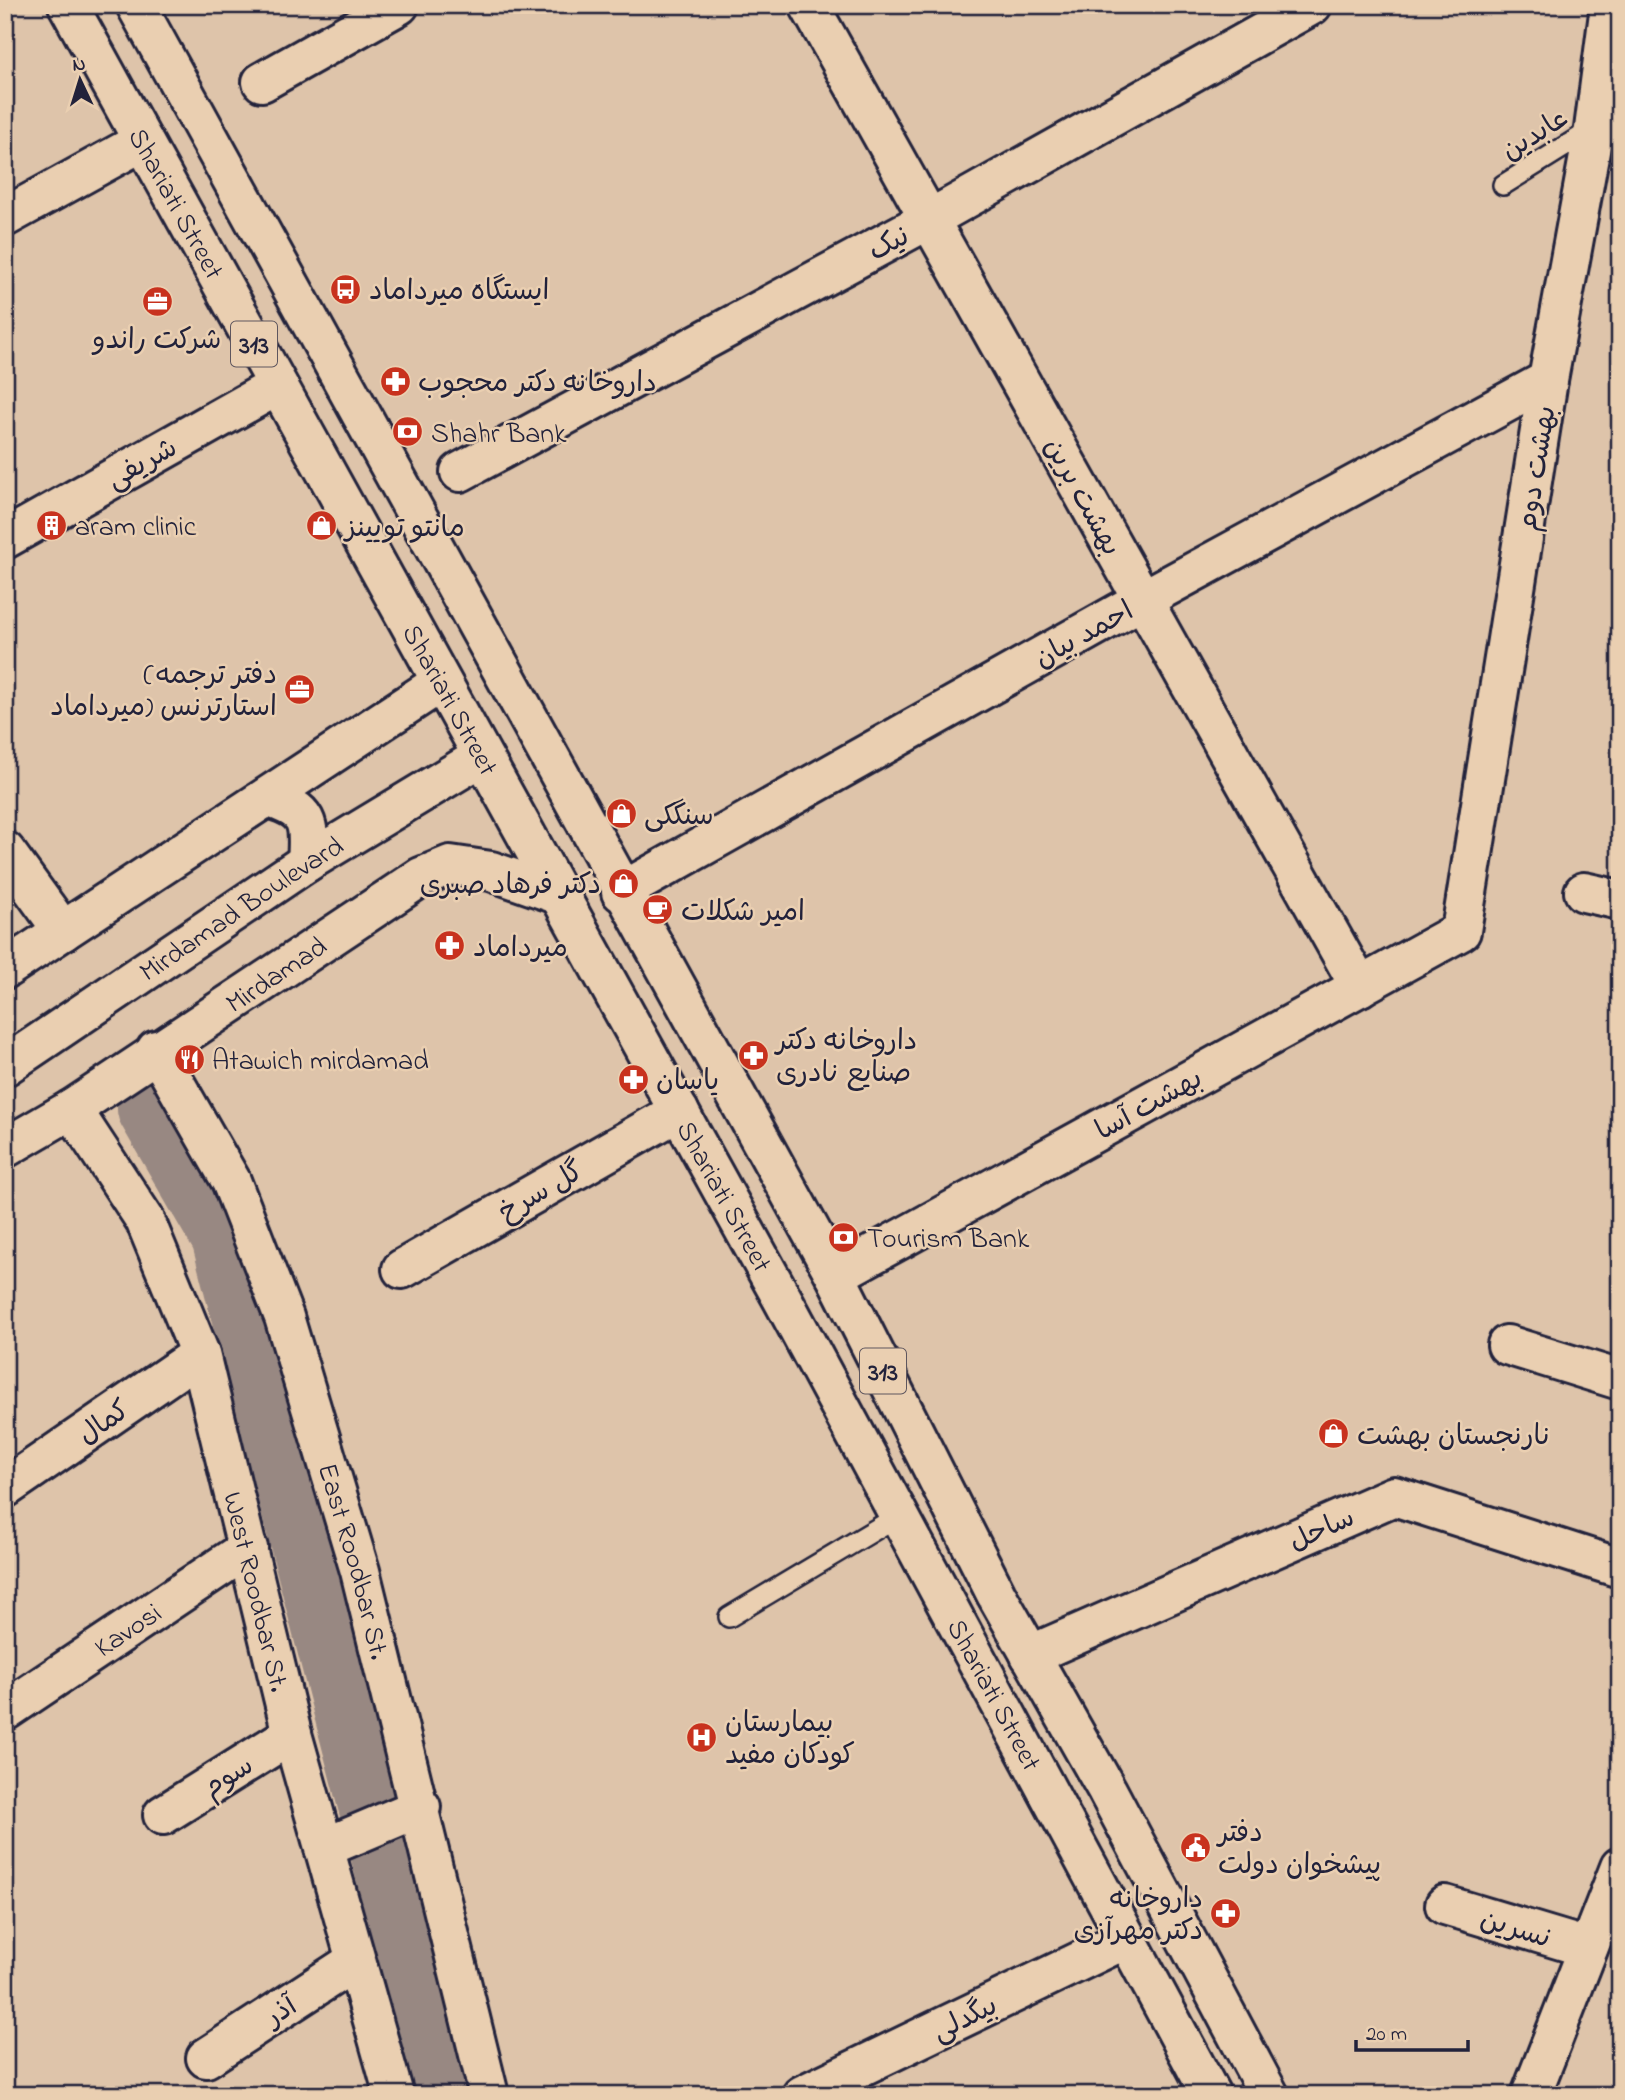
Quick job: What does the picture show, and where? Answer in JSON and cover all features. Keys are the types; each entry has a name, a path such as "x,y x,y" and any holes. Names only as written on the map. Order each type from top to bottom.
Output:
{"street":[{"name":"Shariati Street","path":"68,5 440,683 679,1111 1211,2095"},
{"name":"Shariati Street","path":"135,5 621,892 835,1275 1030,1655 1107,1790 1269,2095"},
{"path":"262,82 399,5"},
{"name":"بهشت برین","path":"808,5 1360,987"},
{"name":"نیک","path":"460,472 928,220 1312,5"},
{"name":"بهشت دوم","path":"1461,931 1548,380 1613,18"},
{"path":"5,217 143,141"},
{"name":"احمد بیان","path":"621,892 1142,600 1548,380"},
{"name":"شریفی","path":"5,539 276,386"},
{"path":"5,969 489,651"},
{"name":"Mirdamad Boulevard","path":"5,1066 307,862 530,725"},
{"path":"269,798 293,806 306,817 309,836 307,862"},
{"path":"5,851 63,931"},
{"name":"Mirdamad","path":"5,1148 72,1109 156,1050 421,877 450,865 491,871 560,895"},
{"name":"بهشت آسا","path":"835,1275 1461,931"},
{"name":"East Roodbar St.","path":"156,1050 231,1181 284,1317 353,1542 421,1807 489,2095"},
{"name":"West Roodbar St.","path":"72,1109 145,1220 200,1354 292,1734 394,2095"},
{"name":"گل سرخ","path":"402,1269 679,1111"},
{"path":"1507,1345 1620,1380"},
{"name":"کمال","path":"5,1488 200,1354"},
{"name":"ساحل","path":"1030,1655 1394,1496 1620,1568"},
{"name":"Kavosi","path":"5,1711 248,1548"},
{"name":"سوم","path":"163,1815 292,1734"},
{"path":"324,1848 421,1807"},
{"path":"1531,2095 1619,1871"},
{"name":"نسرین","path":"1445,1905 1588,1948"},
{"name":"بیگدلی","path":"802,2095 1126,1939"},
{"name":"آذر","path":"206,2059 355,1961"}],"lane":[{"name":"عابدین","path":"1503,185 1594,129"},
{"path":"729,1617 898,1516"}],"waterway":[{"path":"151,1109 225,1237 447,2095"}],"place":[{"name":"ایستگاه میرداماد","path":"346,289"},
{"name":"شرکت راندو","path":"157,301"},
{"name":"داروخانه دکتر محجوب","path":"395,381"},
{"name":"Shahr Bank","path":"408,432"},
{"name":"aram clinic","path":"52,525"},
{"name":"مانتو تویینز","path":"322,526"},
{"name":"(دفتر ترجمه استارترنس (میرداماد","path":"300,689"},
{"name":"سنگکی","path":"621,814"},
{"name":"دکتر فرهاد صبری","path":"624,883"},
{"name":"امیر شکلات","path":"658,910"},
{"name":"میرداماد","path":"450,946"},
{"name":"داروخانه دکتر صنايع نادری","path":"753,1055"},
{"name":"Atawich mirdamad","path":"189,1059"},
{"name":"یاسان","path":"633,1079"},
{"name":"Tourism Bank","path":"844,1237"},
{"name":"نارنجستان بهشت","path":"1334,1434"},
{"name":"بیمارستان کودکان مفید","path":"702,1737"},
{"name":"دفتر پیشخوان دولت","path":"1195,1847"},
{"name":"داروخانه دکتر مهرآزی","path":"1226,1913"}]}
